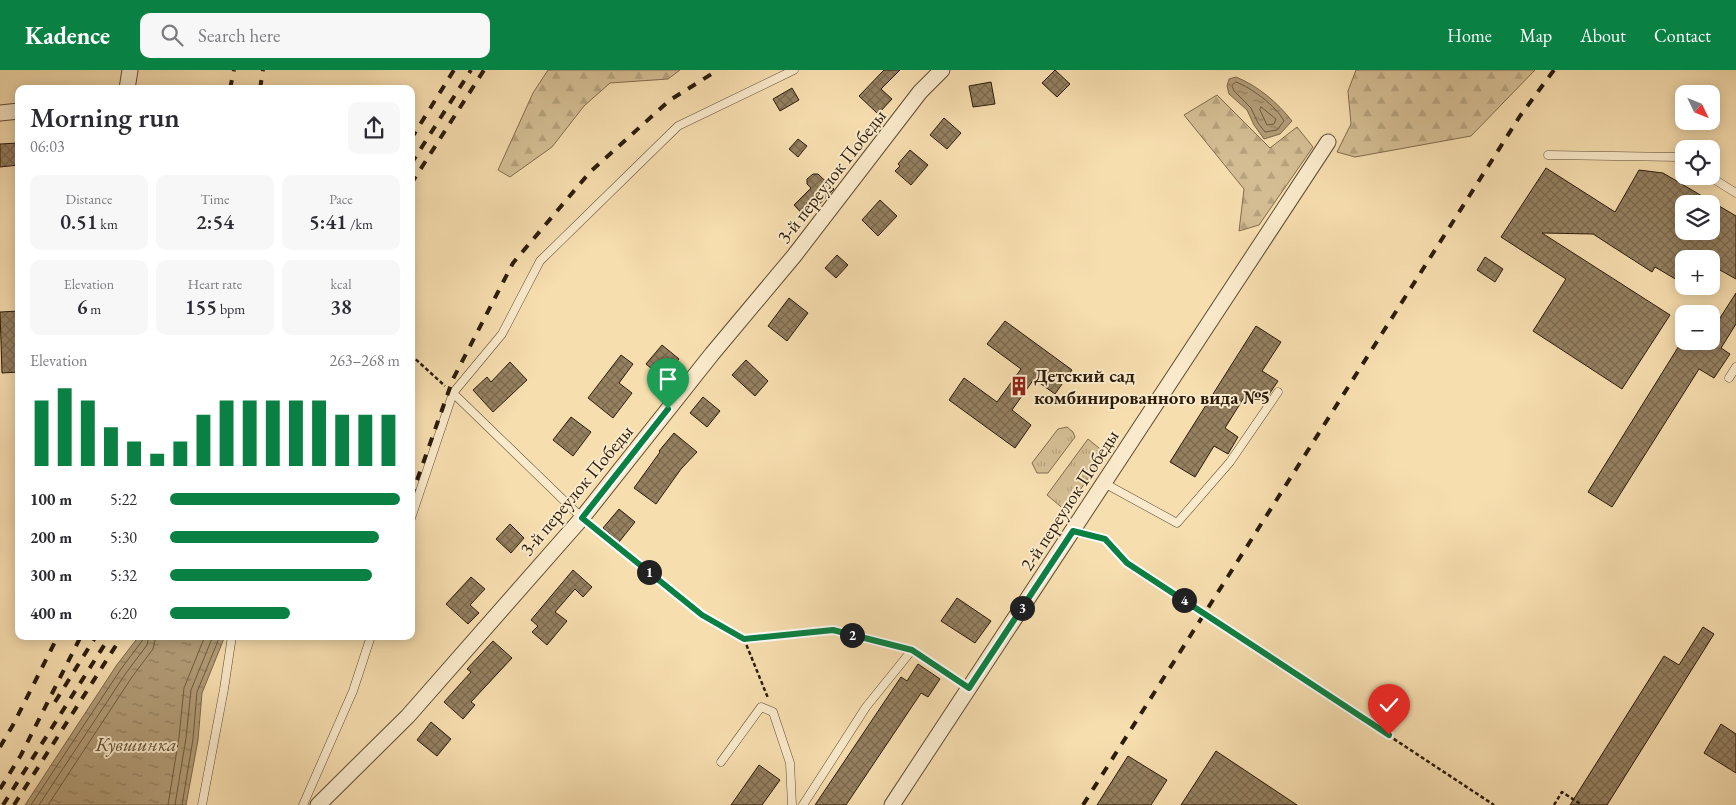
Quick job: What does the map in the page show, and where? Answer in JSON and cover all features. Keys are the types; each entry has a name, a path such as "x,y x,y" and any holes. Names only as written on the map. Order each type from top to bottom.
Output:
{"street":[{"path":"128,85 130,70"},
{"name":"3-й переулок Победы","path":"318,805 408,716 582,518 712,354 794,256 920,92 942,70"},
{"path":"0,113 15,111"},
{"name":"2-й переулок Победы","path":"892,805 1328,142"}],"lane":[{"path":"415,506 453,393 502,334 540,261 678,126 794,70"},
{"path":"1548,155 1675,157"},
{"path":"1720,183 1736,193"},
{"path":"1729,378 1736,367"},
{"path":"1104,484 1177,523 1230,462 1278,392"},
{"path":"453,393 582,518"},
{"path":"833,630 912,650 969,688"},
{"path":"202,805 231,640"},
{"path":"303,805 353,691 370,640"},
{"path":"803,805 866,707 912,650"},
{"path":"720,762 761,707 773,712 790,763 792,805"}],"path":[{"path":"415,359 453,393"},
{"path":"582,518 702,615 744,639 833,630"},
{"path":"1073,531 1105,539 1127,563 1494,805"},
{"path":"744,639 773,712"},
{"path":"1554,805 1562,792 1582,805"}],"green space":[{"path":"548,70 680,70 668,79 610,83 584,106 552,147 510,177 498,170 533,93"},
{"path":"1356,70 1535,70 1471,136 1355,157 1337,152 1351,124 1348,91"},
{"path":"1217,95 1270,148 1297,127 1313,147 1259,225 1239,231 1244,189 1184,115"},
{"path":"1067,427 1073,432 1075,437 1048,473 1037,473 1032,463 1058,429"},
{"path":"1088,439 1105,453 1066,511 1047,495"}],"water":[{"path":"1236,77 1267,95 1292,121 1280,134 1264,139 1254,125 1247,110 1229,94 1227,86 1229,79"},
{"name":"Кувшинка","path":"136,640 223,640 202,693 198,740 186,805 25,805 116,666"}],"building":[{"path":"884,70 900,70 881,89 892,99 878,114 859,96"},
{"path":"1055,70 1070,84 1057,97 1042,83"},
{"path":"991,82 995,104 973,107 969,86"},
{"path":"792,88 799,100 780,111 773,99"},
{"path":"944,118 961,133 947,149 930,135"},
{"path":"798,139 807,146 798,157 789,149"},
{"path":"15,143 15,165 0,167 0,144"},
{"path":"910,150 928,165 911,185 895,171 900,166 898,164"},
{"path":"1546,168 1615,212 1639,170 1663,173 1675,180 1675,185 1683,185 1700,195 1675,195 1675,240 1720,240 1720,207 1736,216 1736,279 1720,270 1720,250 1675,250 1675,279 1655,267 1652,272 1593,234 1542,233 1670,315 1622,389 1533,331 1566,279 1501,237"},
{"path":"813,174 818,174 834,189 806,218 794,205 811,188 807,184 807,179"},
{"path":"880,200 897,216 878,236 862,220"},
{"path":"837,255 848,265 836,278 825,268"},
{"path":"1485,257 1503,269 1495,282 1477,270"},
{"path":"1736,293 1736,324 1721,348 1730,354 1714,378 1699,369 1612,507 1588,492 1676,350 1720,350 1720,318"},
{"path":"789,298 808,313 787,341 768,326"},
{"path":"15,311 15,372 2,373 0,312"},
{"name":"Детский сад комбинированного вида №5","path":"1005,321 1072,370 1055,394 1034,379 1012,410 1031,425 1015,448 949,400 964,378 997,402 1021,369 987,344"},
{"path":"1256,326 1281,342 1262,371 1278,381 1264,402 1248,391 1225,428 1238,437 1228,454 1214,446 1195,477 1170,462"},
{"path":"662,345 679,359 663,378 646,364"},
{"path":"621,355 633,364 619,383 632,393 613,418 588,398"},
{"path":"746,360 768,381 755,396 732,375"},
{"path":"510,362 527,380 493,412 473,390 487,377 491,382"},
{"path":"703,397 720,411 707,427 690,413"},
{"path":"571,417 591,432 573,456 553,440"},
{"path":"674,433 697,452 681,469 656,504 634,488 659,451"},
{"path":"619,509 635,522 619,542 603,528"},
{"path":"510,524 524,538 511,553 496,539"},
{"path":"573,570 592,587 583,597 575,589 555,612 567,621 547,645 532,632 538,626 531,620"},
{"path":"471,577 485,589 470,605 479,613 468,624 446,604"},
{"path":"957,598 991,621 975,643 941,621"},
{"path":"1703,627 1714,634 1607,805 1570,805 1664,656 1679,665"},
{"path":"493,641 512,658 471,702 475,705 463,719 444,702 471,672 467,669"},
{"path":"918,664 940,679 928,697 921,693 846,805 815,805 901,677 907,681"},
{"path":"431,722 451,739 437,756 417,740"},
{"path":"1721,724 1736,734 1736,773 1704,753"},
{"path":"1216,751 1297,805 1181,805"},
{"path":"1128,756 1167,780 1151,805 1097,805"},
{"path":"759,765 780,780 762,805 731,805"}],"railway":[{"path":"231,85 234,70"},
{"path":"261,85 263,70"},
{"path":"415,133 454,70"},
{"path":"415,158 471,70"},
{"path":"415,178 484,70"},
{"path":"415,486 453,379 513,263 590,172 670,100 718,70"},
{"path":"1083,805 1520,116 1554,70"},
{"path":"0,747 56,640"},
{"path":"0,789 21,755 79,640"},
{"path":"55,702 94,640"},
{"path":"3,805 107,640"},
{"path":"14,805 119,640"}],"place":[{"name":"Детский сад комбинированного вида №5","path":"1019,386"}],"route":[{"path":"668,409 582,518 702,615 744,639 833,630 912,650 969,688 1073,531 1105,539 1127,563 1389,735"}]}
